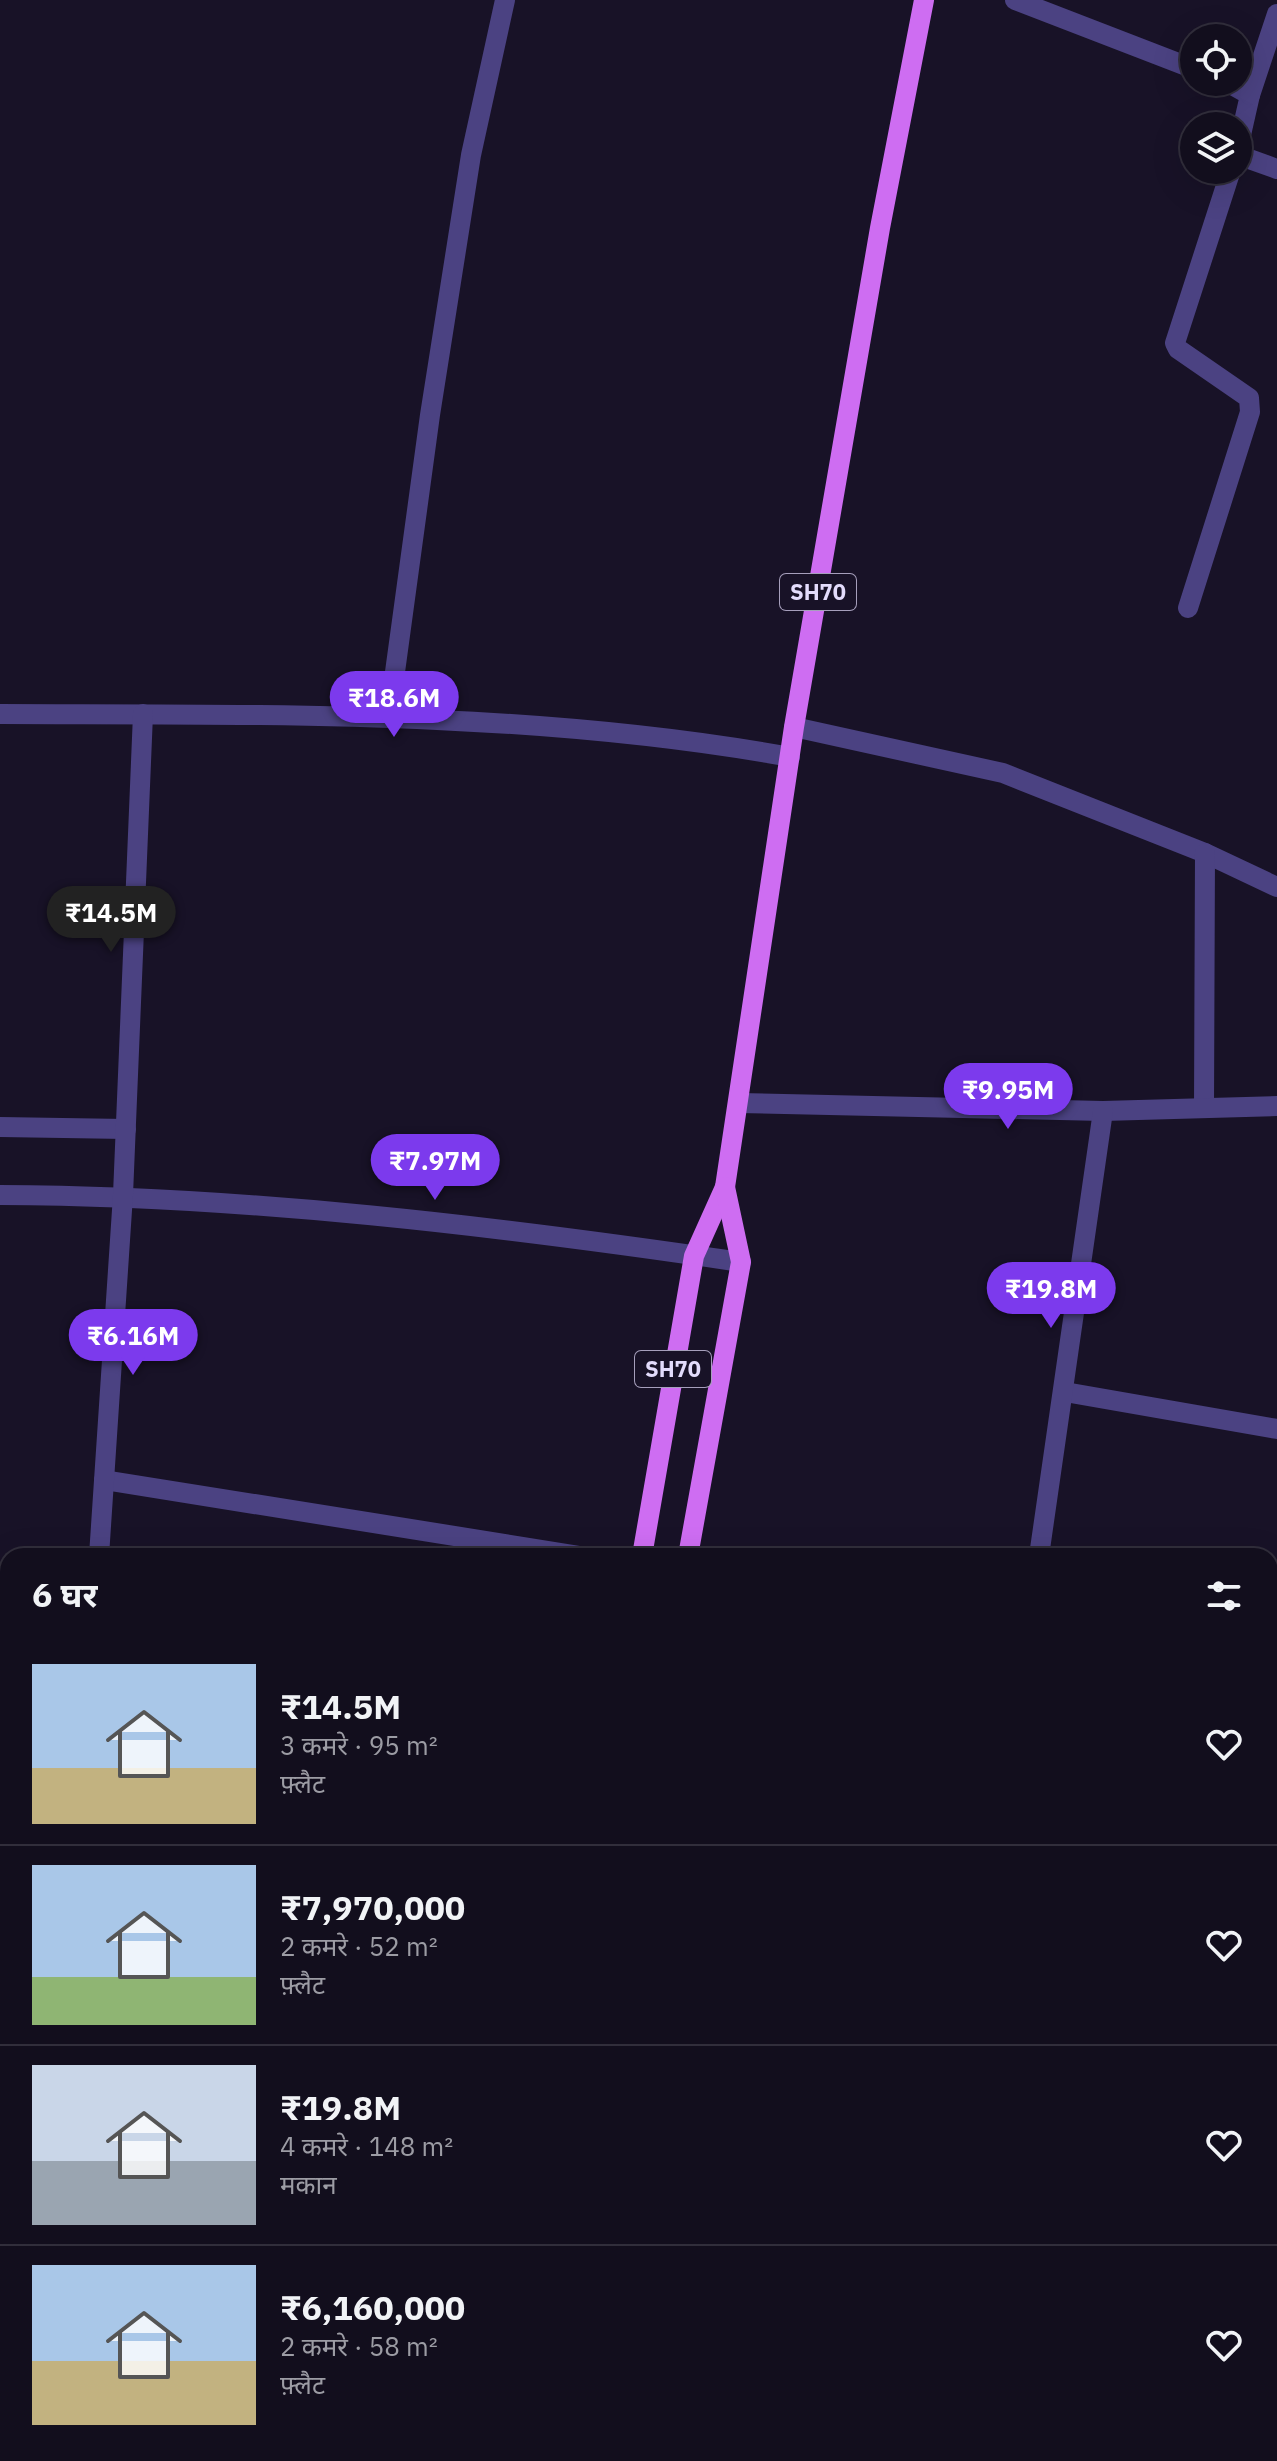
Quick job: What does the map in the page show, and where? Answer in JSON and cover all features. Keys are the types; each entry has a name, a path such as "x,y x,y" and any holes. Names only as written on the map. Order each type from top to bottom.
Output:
{"main road":[{"name":"SH70","path":"643,1548 694,1256 725,1187 794,727 924,0"},
{"name":"SH70","path":"689,1548 741,1262 725,1187"}],"street":[{"path":"389,716 430,415 471,155 505,0"},
{"path":"1015,0 1180,64"},
{"path":"1252,89 1277,14"},
{"path":"1252,160 1277,169"},
{"path":"1188,608 1250,412 1249,398 1178,349 1175,343 1226,184"},
{"path":"0,714 389,716 680,738 790,757"},
{"path":"100,1548 123,1195 143,714"},
{"path":"794,727 945,757 1003,773 1205,853 1277,887"},
{"path":"1204,1107 1205,853"},
{"path":"738,1103 1103,1111 1277,1106"},
{"path":"1040,1548 1103,1111"},
{"path":"0,1127 126,1129"},
{"path":"0,1195 123,1195 395,1219 741,1262"},
{"path":"1065,1392 1277,1429"},
{"path":"104,1480 530,1548"}]}
